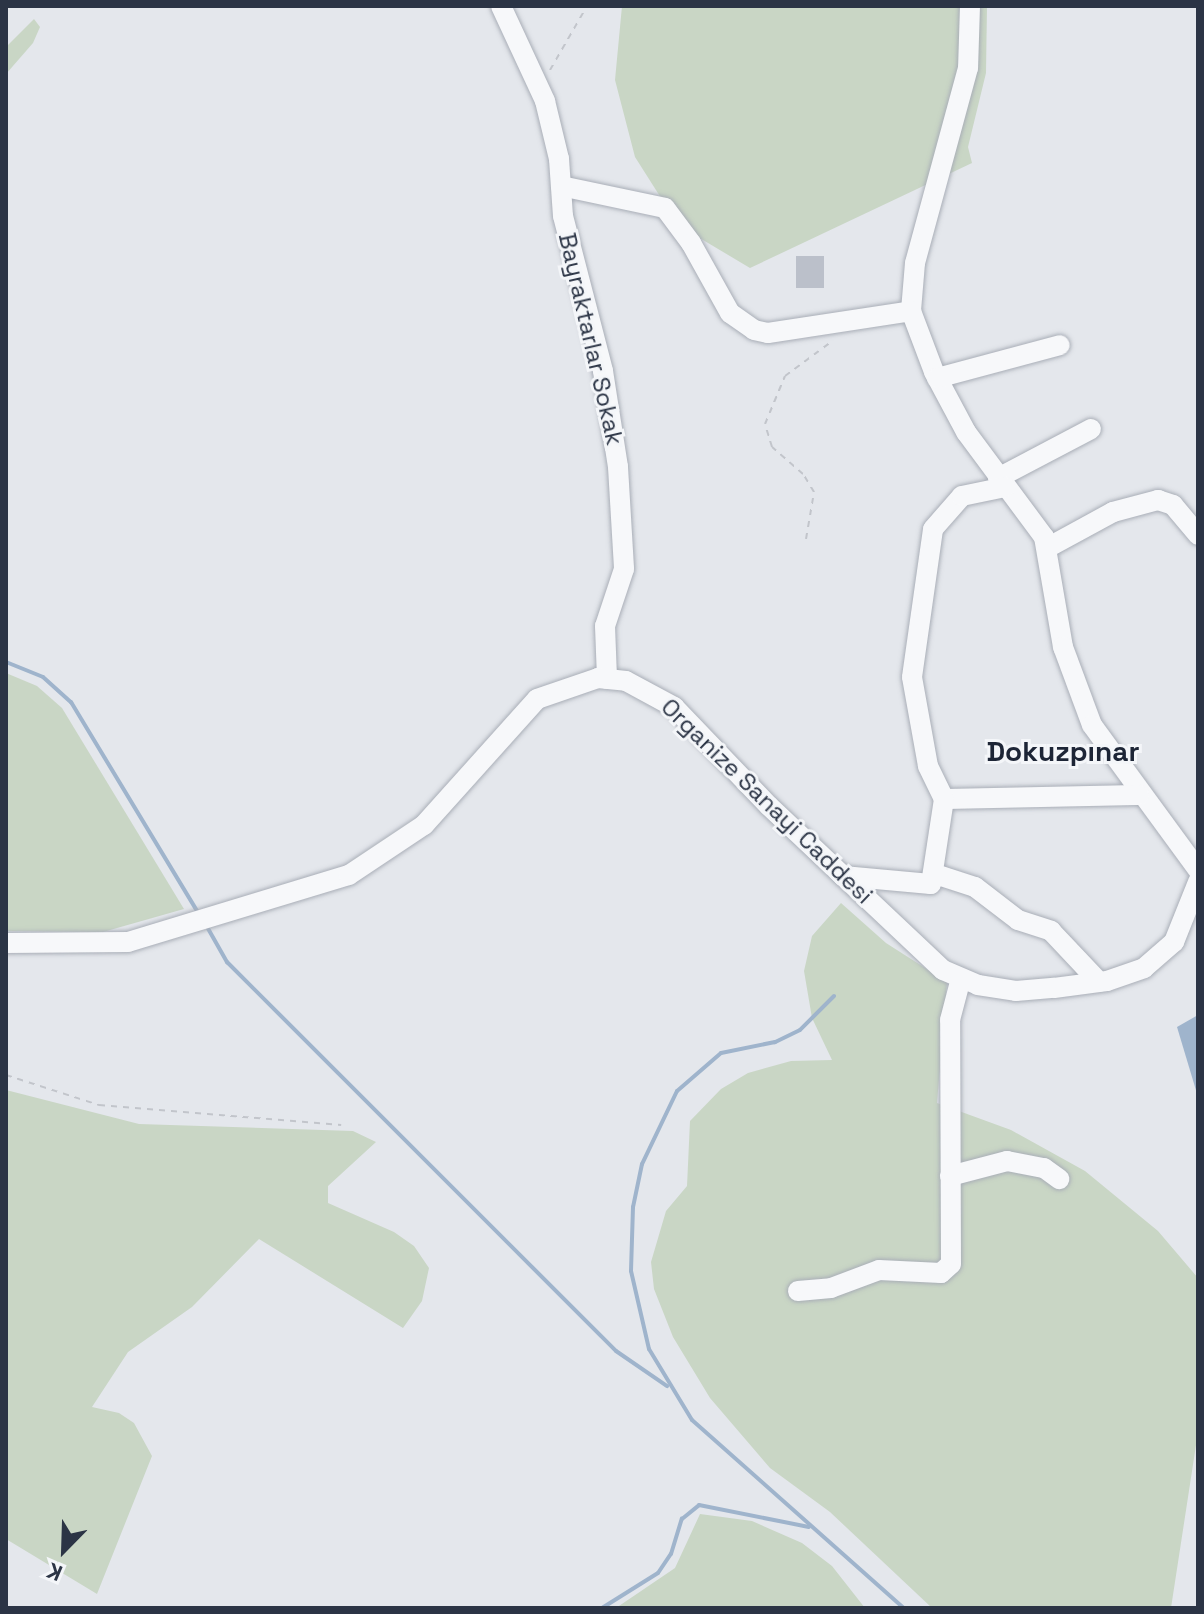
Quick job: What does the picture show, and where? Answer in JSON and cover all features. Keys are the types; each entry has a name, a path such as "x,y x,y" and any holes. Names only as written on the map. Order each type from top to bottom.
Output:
{"street":[{"name":"Bayraktarlar Sokak","path":"501,6 539,86 561,186 563,216 603,371 625,518 624,569 605,626 607,679"},
{"path":"970,6 968,68 915,263 911,311 937,378 1001,483 1027,510 1047,548 1068,660 1092,725 1139,795 1198,870"},
{"path":"561,186 665,208 691,243 730,313 754,330 768,333 911,311"},
{"path":"937,378 1060,345"},
{"path":"843,876 931,884 935,874 944,799 928,766 912,677 933,529 962,496 1001,483 1091,429"},
{"path":"1047,548 1113,512 1158,500 1173,505 1198,535"},
{"name":"Organize Sanayi Caddesi","path":"6,943 128,942 349,875 424,825 537,699 566,685 607,679 651,691 674,707 843,876 943,970 961,978 1016,991 1099,982 1144,968 1161,957 1187,920 1198,882"},
{"path":"944,799 1139,795"},
{"path":"935,874 975,887 1018,920 1051,931 1099,982"},
{"path":"798,1291 831,1288 879,1270 947,1269 955,1251 950,1176 950,1020 961,978"},
{"path":"950,1176 1007,1161 1044,1168 1059,1179"}],"path":[{"path":"539,86 587,6"},
{"path":"806,539 814,492 803,474 772,447 765,424 785,376 835,339"},
{"path":"6,1075 99,1105 341,1125"}],"green space":[{"path":"622,6 987,6 986,73 968,147 972,163 750,268 698,237 668,209 635,157 615,80"},
{"path":"34,19 40,27 33,43 6,74 6,47"},
{"path":"6,673 37,686 62,708 184,909 103,932 6,931"},
{"path":"841,903 886,943 947,982 937,1103 1011,1130 1085,1171 1158,1231 1198,1278 1198,1432 1171,1608 932,1608 830,1512 770,1468 710,1398 673,1337 654,1289 651,1262 666,1211 687,1186 690,1121 721,1089 748,1073 791,1061 832,1060 812,1018 804,971 812,936"},
{"path":"6,1090 139,1124 353,1131 376,1142 328,1186 328,1203 394,1232 414,1246 429,1268 422,1301 403,1328 259,1239 192,1307 128,1352 92,1407 119,1413 134,1423 152,1456 97,1594 6,1539"},
{"path":"700,1514 752,1521 802,1543 832,1566 865,1608 616,1608 675,1568"}],"water":[{"path":"1198,1015 1198,1097 1177,1027"}],"building":[{"path":"796,256 824,256 824,288 796,288"}],"waterway":[{"path":"6,662 43,677 71,702 199,914"},
{"path":"206,925 227,962 616,1351 667,1386"},
{"path":"834,996 800,1030 775,1042 721,1053 677,1091 642,1164 633,1207 631,1271 649,1349 692,1420 904,1608"},
{"path":"602,1608 658,1573 671,1554 682,1519 699,1505 809,1527"}],"district":[{"name":"Dokuzpınar","path":"1063,751"}]}
